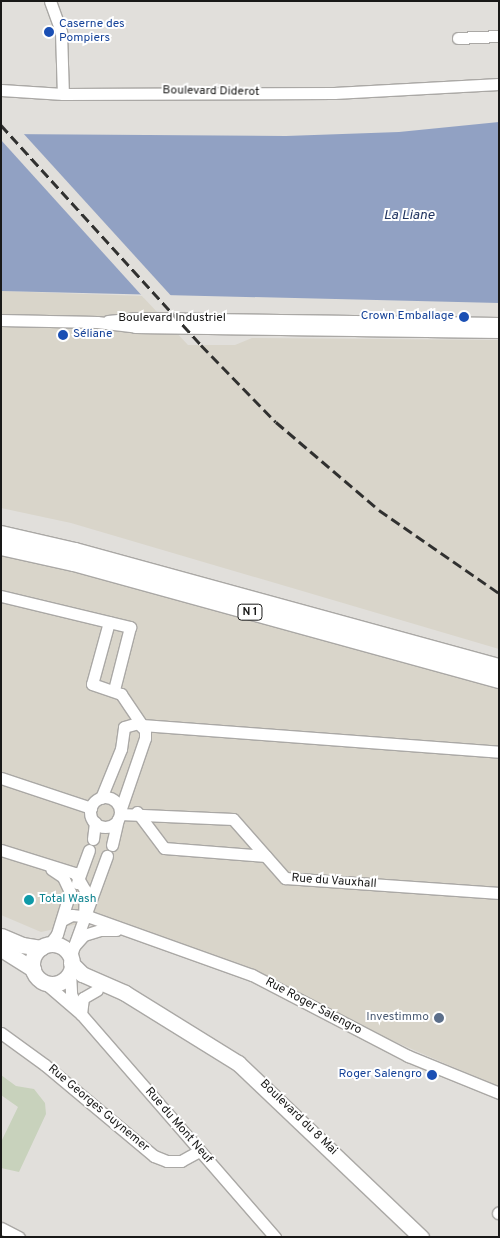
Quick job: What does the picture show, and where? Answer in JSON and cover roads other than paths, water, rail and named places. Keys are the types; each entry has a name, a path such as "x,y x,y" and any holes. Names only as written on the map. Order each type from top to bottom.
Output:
{"highway":[{"name":"N 1","path":"1,534 94,556 499,666"},
{"name":"N 1","path":"1,547 499,680"}],"main road":[{"path":"1,936 22,945 62,948 66,969 33,968 1,949"},
{"path":"33,968 34,957 45,947"},
{"name":"Boulevard du 8 Mai","path":"66,969 97,990 162,1015"},
{"name":"Boulevard du 8 Mai","path":"66,969 125,993 210,1043 256,1078 421,1237"}],"street":[{"path":"50,1 61,32 63,94"},
{"path":"458,38 499,36"},
{"name":"Boulevard Diderot","path":"1,90 63,94 422,90 499,84"},
{"name":"Boulevard Industriel","path":"97,322 134,318 499,322"},
{"path":"1,320 97,322"},
{"name":"Boulevard Industriel","path":"97,322 135,327 499,332"},
{"path":"1,596 130,627 114,690"},
{"path":"109,622 92,684 121,694 142,725 145,738 119,815 112,845"},
{"path":"91,808 101,798 121,749 124,727 130,723 499,752"},
{"path":"1,778 91,808"},
{"path":"101,798 115,800 119,815"},
{"path":"91,808 95,822 93,839"},
{"path":"137,812 164,848 266,856"},
{"name":"Rue du Vauxhall","path":"119,815 137,812 233,819 285,878 499,893"},
{"path":"95,822 107,826 119,815"},
{"path":"1,850 36,862 70,870 79,877 86,894 84,916"},
{"path":"45,947 62,920 89,850"},
{"path":"66,969 107,856"},
{"path":"36,862 65,879 70,889 67,905"},
{"path":"62,920 72,916 84,916"},
{"name":"Rue Roger Salengro","path":"84,916 124,932 252,975 408,1056 499,1093"},
{"name":"Rue Roger Salengro","path":"66,969 94,931 124,932"},
{"name":"Rue du Mont Neuf","path":"66,969 81,1014"},
{"name":"Rue du Mont Neuf","path":"66,969 72,997 81,1014 275,1237"},
{"path":"81,1014 83,998 97,990"},
{"name":"Rue Georges Guynemer","path":"1,1034 45,1065 154,1156 167,1161 181,1161 199,1151"},
{"path":"1,1228 19,1237"}],"water":[{"name":"La Liane","path":"499,122 499,303 1,291 1,134 286,136 399,132"}],"railway":[{"path":"1,125 201,345 276,422 379,510 499,593"}],"place":[{"name":"Caserne des Pompiers","path":"49,32"},
{"name":"Crown Emballage","path":"464,317"},
{"name":"Séliane","path":"63,335"},
{"name":"Total Wash","path":"29,900"},
{"name":"Investimmo","path":"439,1018"},
{"name":"Roger Salengro","path":"432,1075"}]}
